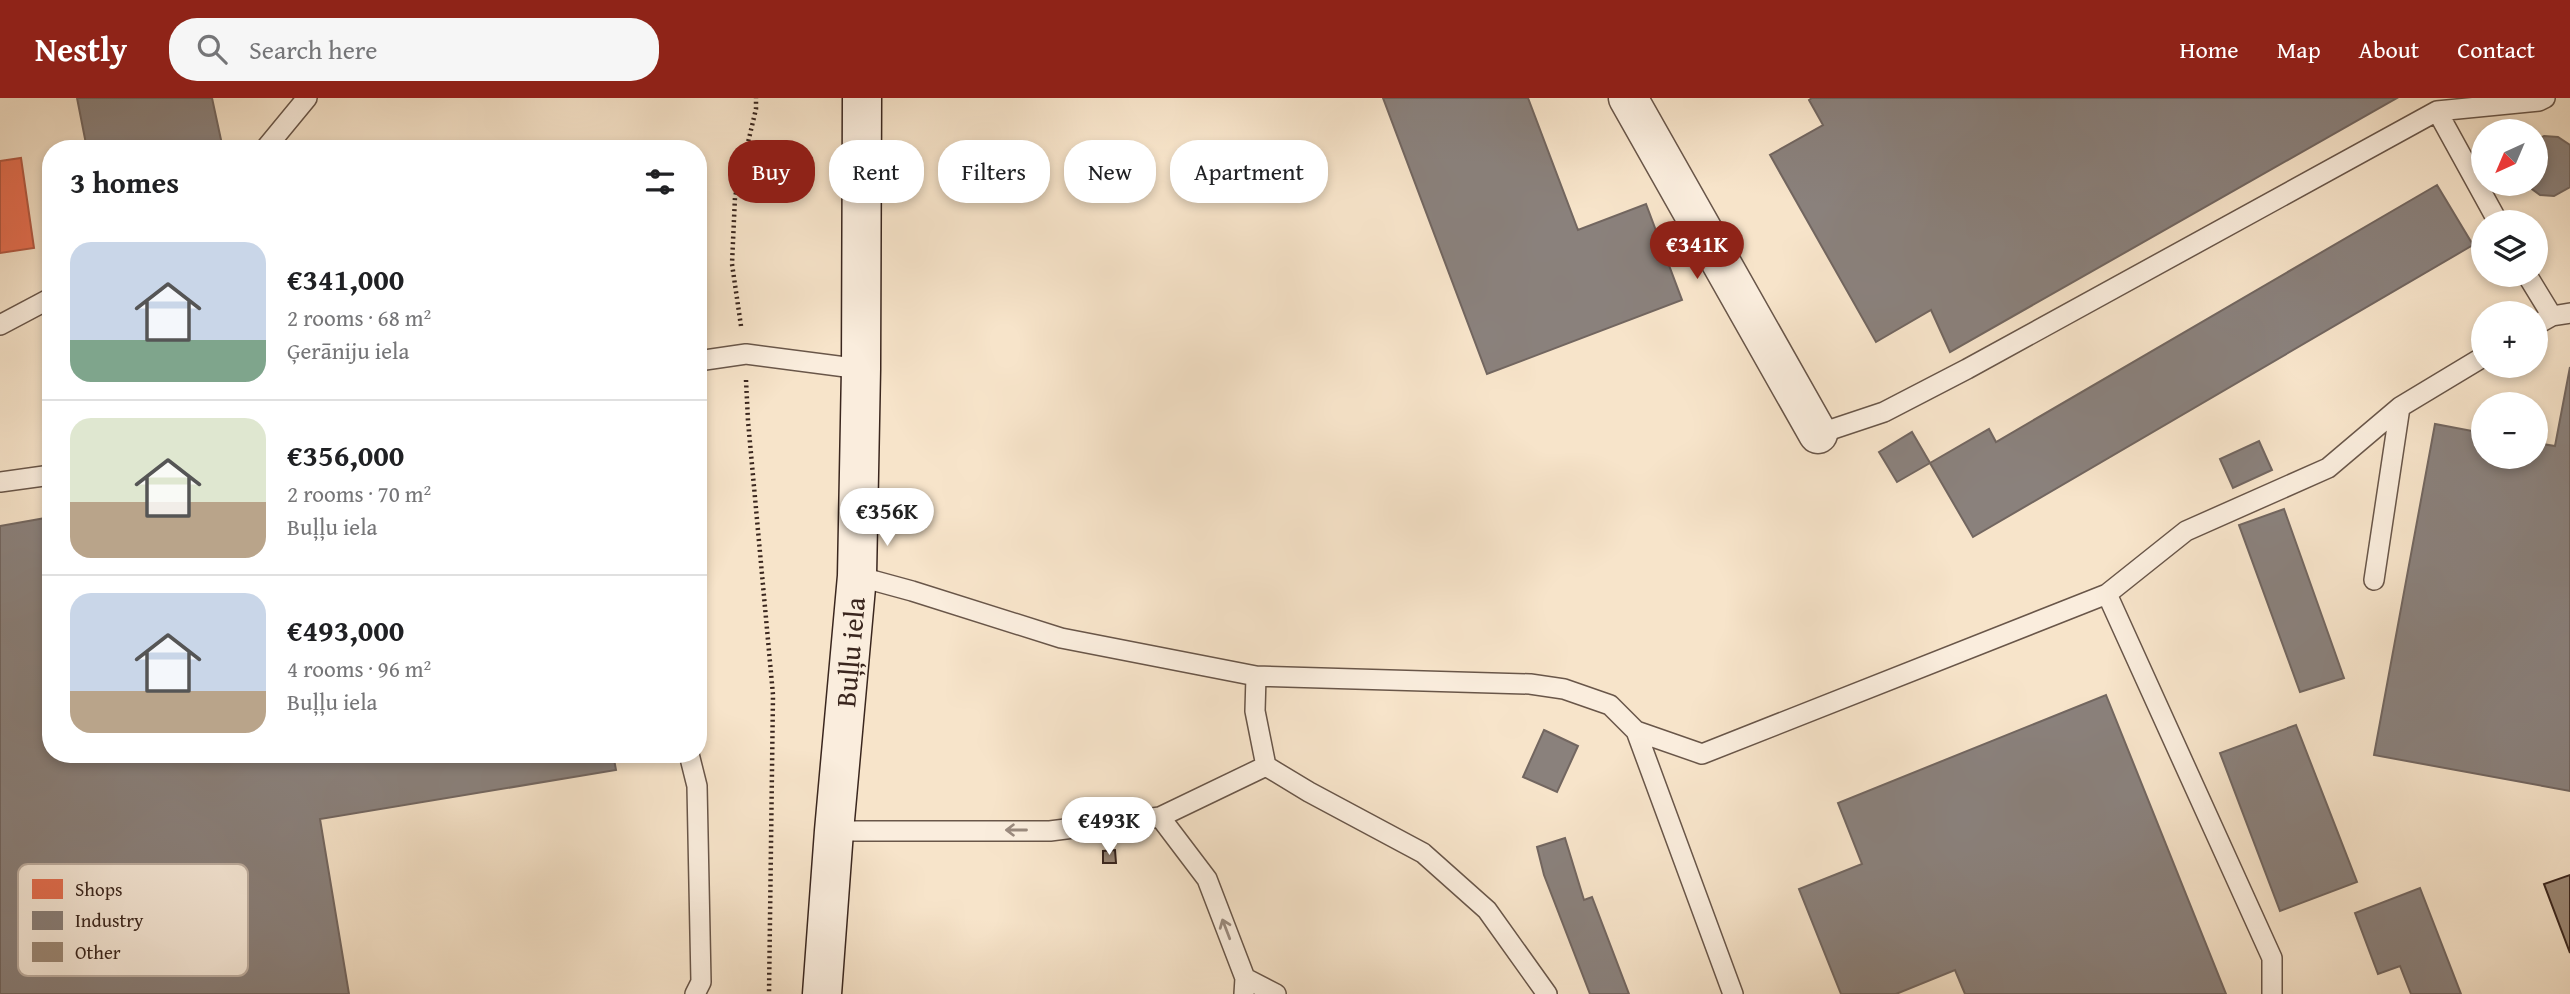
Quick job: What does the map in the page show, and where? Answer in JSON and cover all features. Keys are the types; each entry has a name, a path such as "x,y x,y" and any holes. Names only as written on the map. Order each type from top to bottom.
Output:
{"street":[{"name":"Buļļu iela","path":"822,994 857,576 862,98"},
{"path":"1628,98 1818,434"}],"lane":[{"path":"272,140 307,98"},
{"path":"1818,434 1884,412 1967,369 2437,111 2539,101 2545,98"},
{"path":"2437,111 2491,210"},
{"path":"2534,287 2552,318"},
{"path":"0,326 42,303"},
{"path":"707,360 746,354 861,369"},
{"path":"1636,731 1702,754 2107,594 2186,531 2328,468 2400,407 2471,364"},
{"path":"2374,580 2400,407"},
{"path":"0,482 42,476"},
{"path":"857,576 1061,638 1256,676 1530,684 1564,689 1610,705 1636,731 1733,994"},
{"path":"2107,594 2272,958 2272,994"},
{"path":"1256,676 1255,711 1266,766 1423,853 1487,910 1547,994"},
{"path":"691,763 697,786 701,982 695,994"},
{"path":"834,831 1050,831 1160,817 1266,766"},
{"path":"1160,817 1207,879 1244,986 1276,994"}],"path":[{"path":"756,98 756,109 735,197 732,264 746,354 748,421 773,695 769,994"}],"building: Shops":[{"path":"21,158 34,248 0,253 0,161"}],"building: Industry":[{"path":"77,98 212,98 221,140 85,140"},
{"path":"1383,98 1528,98 1578,230 1646,204 1682,300 1487,374"},
{"path":"2397,98 1950,352 1931,310 1876,342 1770,155 1823,125 1809,100"},
{"path":"2548,136 2558,137 2570,145 2570,187 2554,196 2548,196"},
{"path":"2437,185 2471,242 2471,246 1973,537 1930,463 1989,429 1996,442"},
{"path":"2570,367 2570,791 2374,755 2435,424 2471,431 2471,469 2548,469 2548,445 2555,446"},
{"path":"1912,432 1930,463 1897,482 1879,452"},
{"path":"2259,441 2272,470 2233,488 2220,459"},
{"path":"2284,509 2344,678 2300,692 2239,525"},
{"path":"42,519 42,763 615,763 616,770 320,819 349,994 0,994 0,526"},
{"path":"2106,695 2226,994 1965,994 1955,970 1896,994 1841,994 1799,889 1862,864 1838,803"},
{"path":"2296,725 2357,882 2280,911 2220,753"},
{"path":"1544,730 1578,746 1557,792 1523,777"},
{"path":"1565,838 1584,900 1592,897 1629,994 1590,994 1544,875 1537,847"},
{"path":"2420,888 2461,994 2411,994 2400,966 2378,974 2355,913"}],"building: Other":[{"path":"1115,850 1116,863 1103,863 1103,851"},
{"path":"2570,875 2570,953 2544,884"}]}
